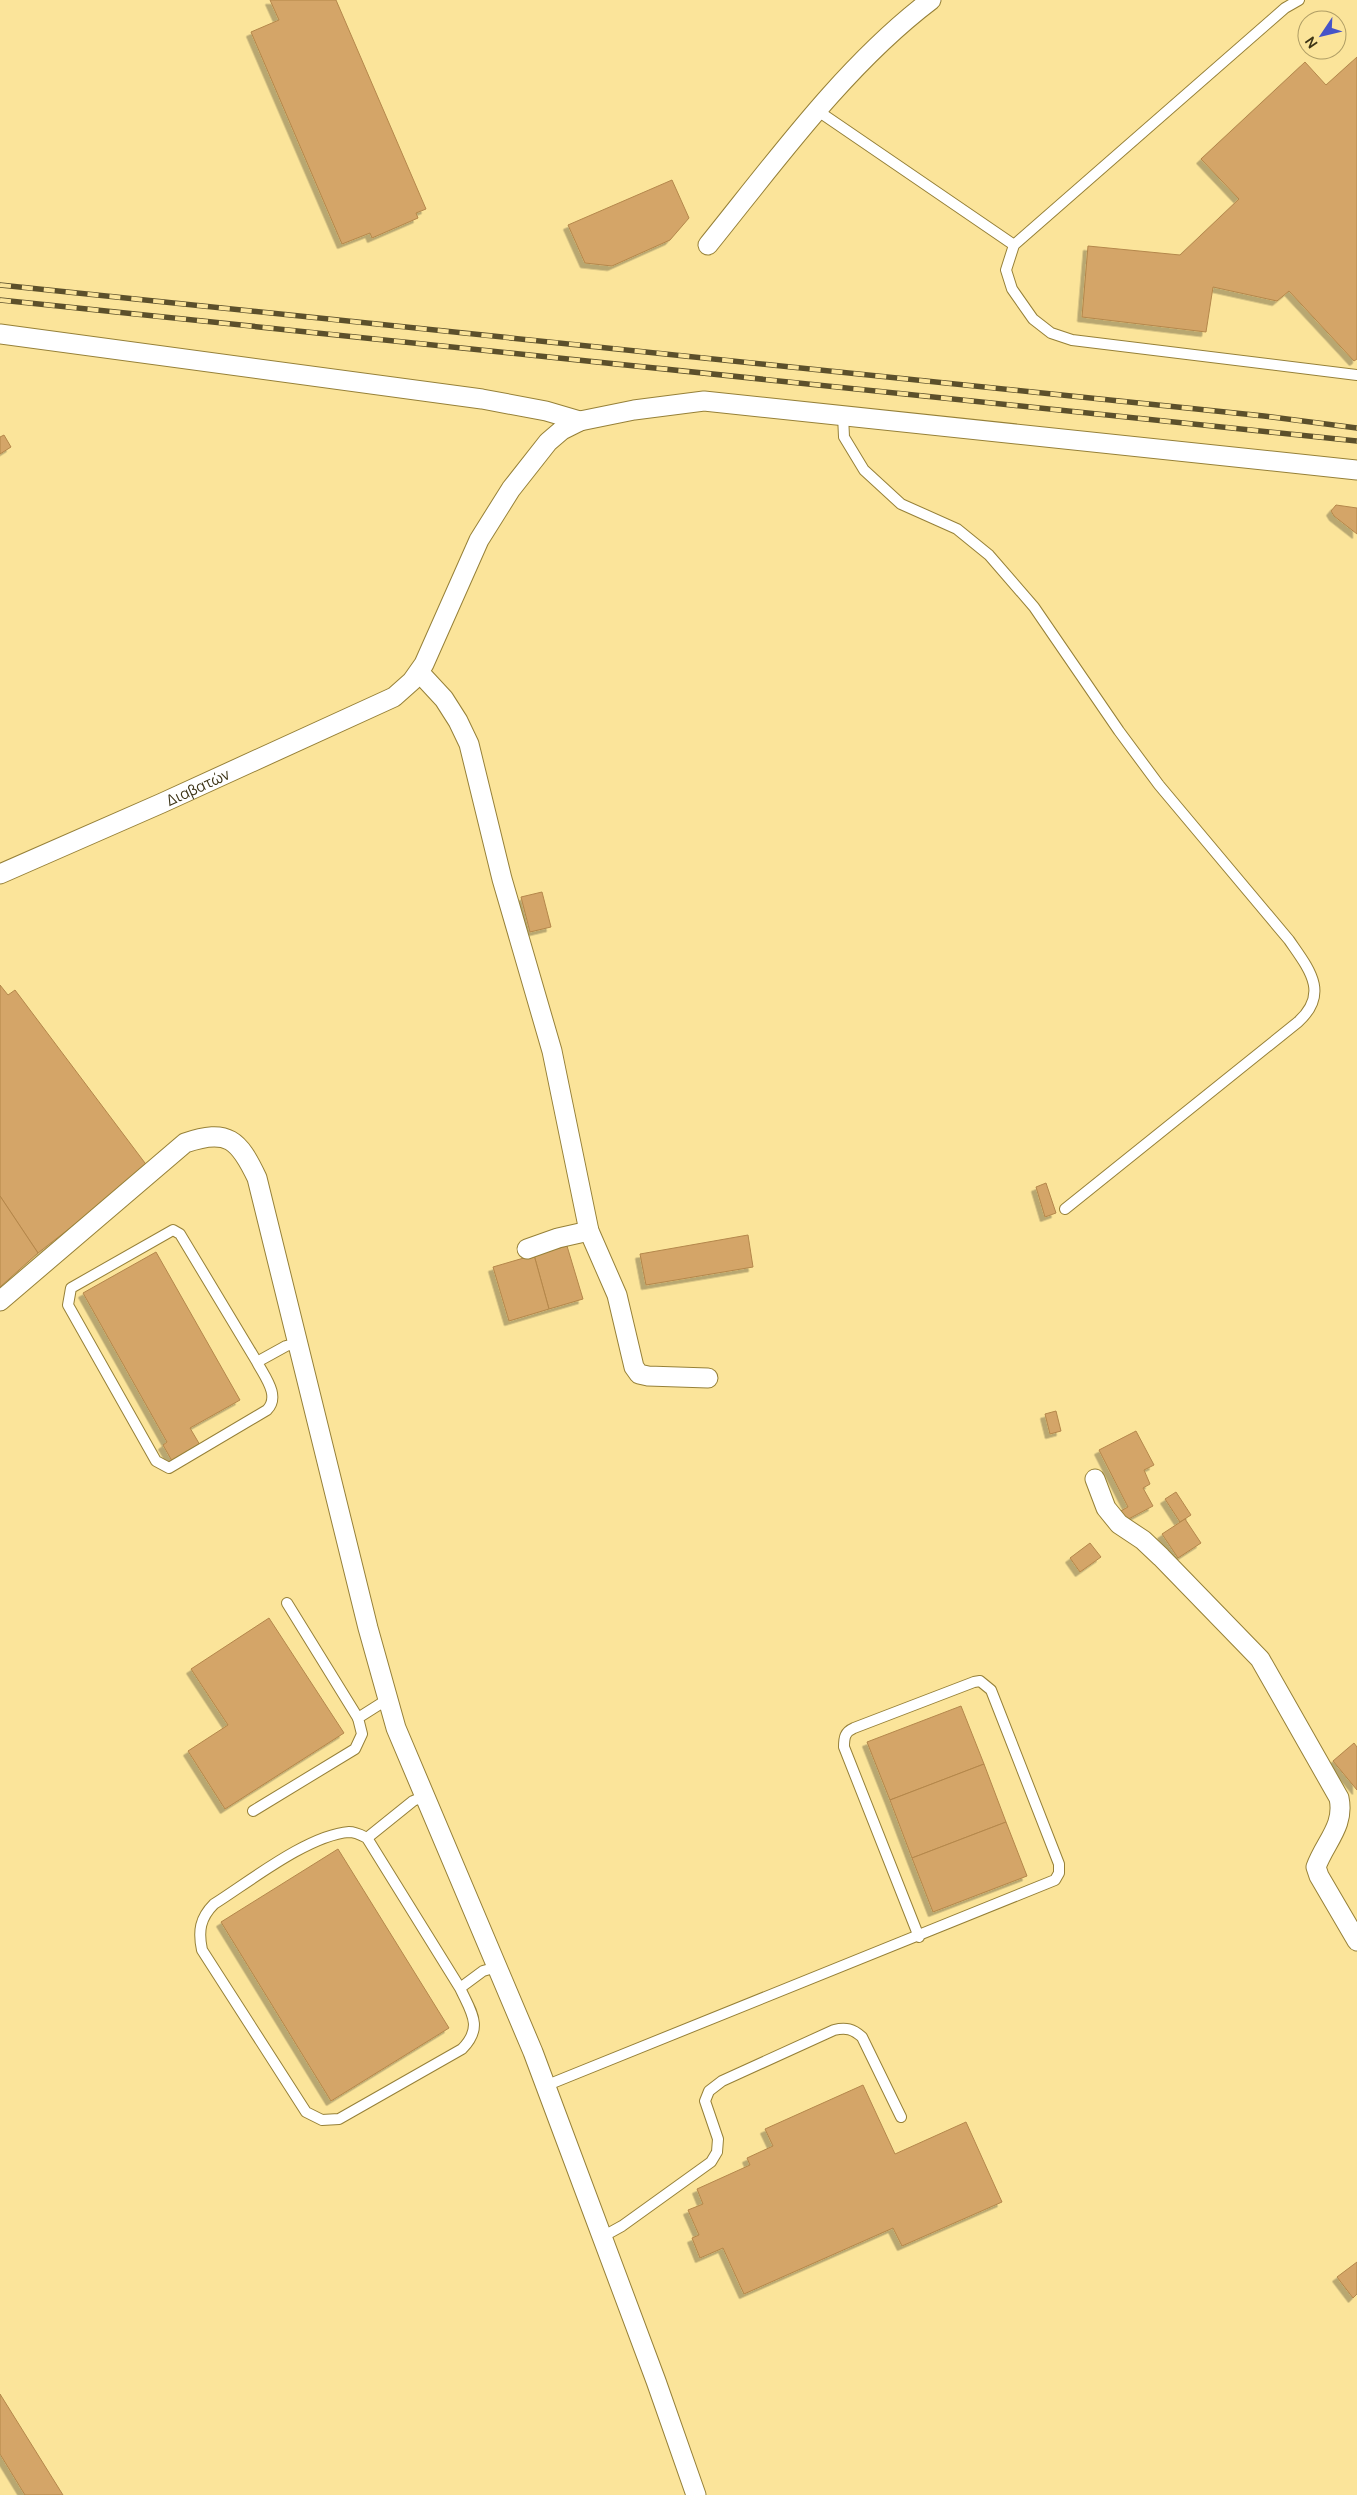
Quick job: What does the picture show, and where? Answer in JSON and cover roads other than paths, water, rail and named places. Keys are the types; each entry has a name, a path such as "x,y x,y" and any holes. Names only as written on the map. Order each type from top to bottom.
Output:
{"street":[{"path":"708,245 795,136 895,30 931,0"},
{"path":"0,334 482,399 546,411 580,421 634,410 704,401 1357,470"},
{"name":"Διαβατών","path":"0,874 153,807 394,696 412,681 419,672 435,641 479,540 511,489 548,442 562,430 580,421"},
{"path":"419,672 444,699 458,720 469,744 502,879 552,1051 589,1231 617,1295 629,1352 639,1374 708,1378"},
{"path":"0,1301 185,1143 206,1136 222,1136 235,1143 247,1156 258,1178 368,1628 396,1728 545,2086 656,2381 696,2495"},
{"path":"527,1249 558,1238 589,1231"},
{"path":"1094,1478 1106,1508 1119,1524 1143,1540 1248,1645 1272,1680 1339,1798 1342,1811 1338,1828 1316,1867 1319,1876 1357,1941"}],"lane":[{"path":"1300,0 1285,8 1014,245 1006,270 1012,289 1033,319 1051,333 1072,340 1357,375"},
{"path":"818,112 1014,245"},
{"path":"843,415 844,436 864,470 901,504 957,529 989,555 1034,607 1118,731 1158,785 1289,940 1306,965 1314,983 1315,998 1309,1012 1064,1209"},
{"path":"173,1230 180,1234 257,1362 273,1395 272,1406 175,1466 164,1467 156,1461 70,1310 68,1305 69,1293 71,1288 173,1230"},
{"path":"257,1362 286,1346 298,1343"},
{"path":"253,1811 356,1749 362,1734 358,1718 287,1603"},
{"path":"545,2086 919,1937 1045,1886 1055,1880 1060,1872 1059,1864 991,1690 980,1681 854,1728 847,1731 844,1737 844,1747 919,1937"},
{"path":"358,1718 388,1699"},
{"path":"367,1838 413,1801 425,1796"},
{"path":"350,1832 367,1838 460,1988 475,2023 470,2041 462,2049 339,2119 322,2120 306,2112 202,1950 199,1937 200,1925 206,1912 214,1904 306,1845 350,1832"},
{"path":"460,1988 483,1971 497,1967"},
{"path":"602,2237 622,2226 711,2162 717,2152 718,2139 705,2101 709,2091 722,2081 834,2030 842,2028 853,2029 862,2036 901,2117"}],"railway":[{"path":"0,285 1264,416 1357,428"},
{"path":"0,300 1357,441"}]}
